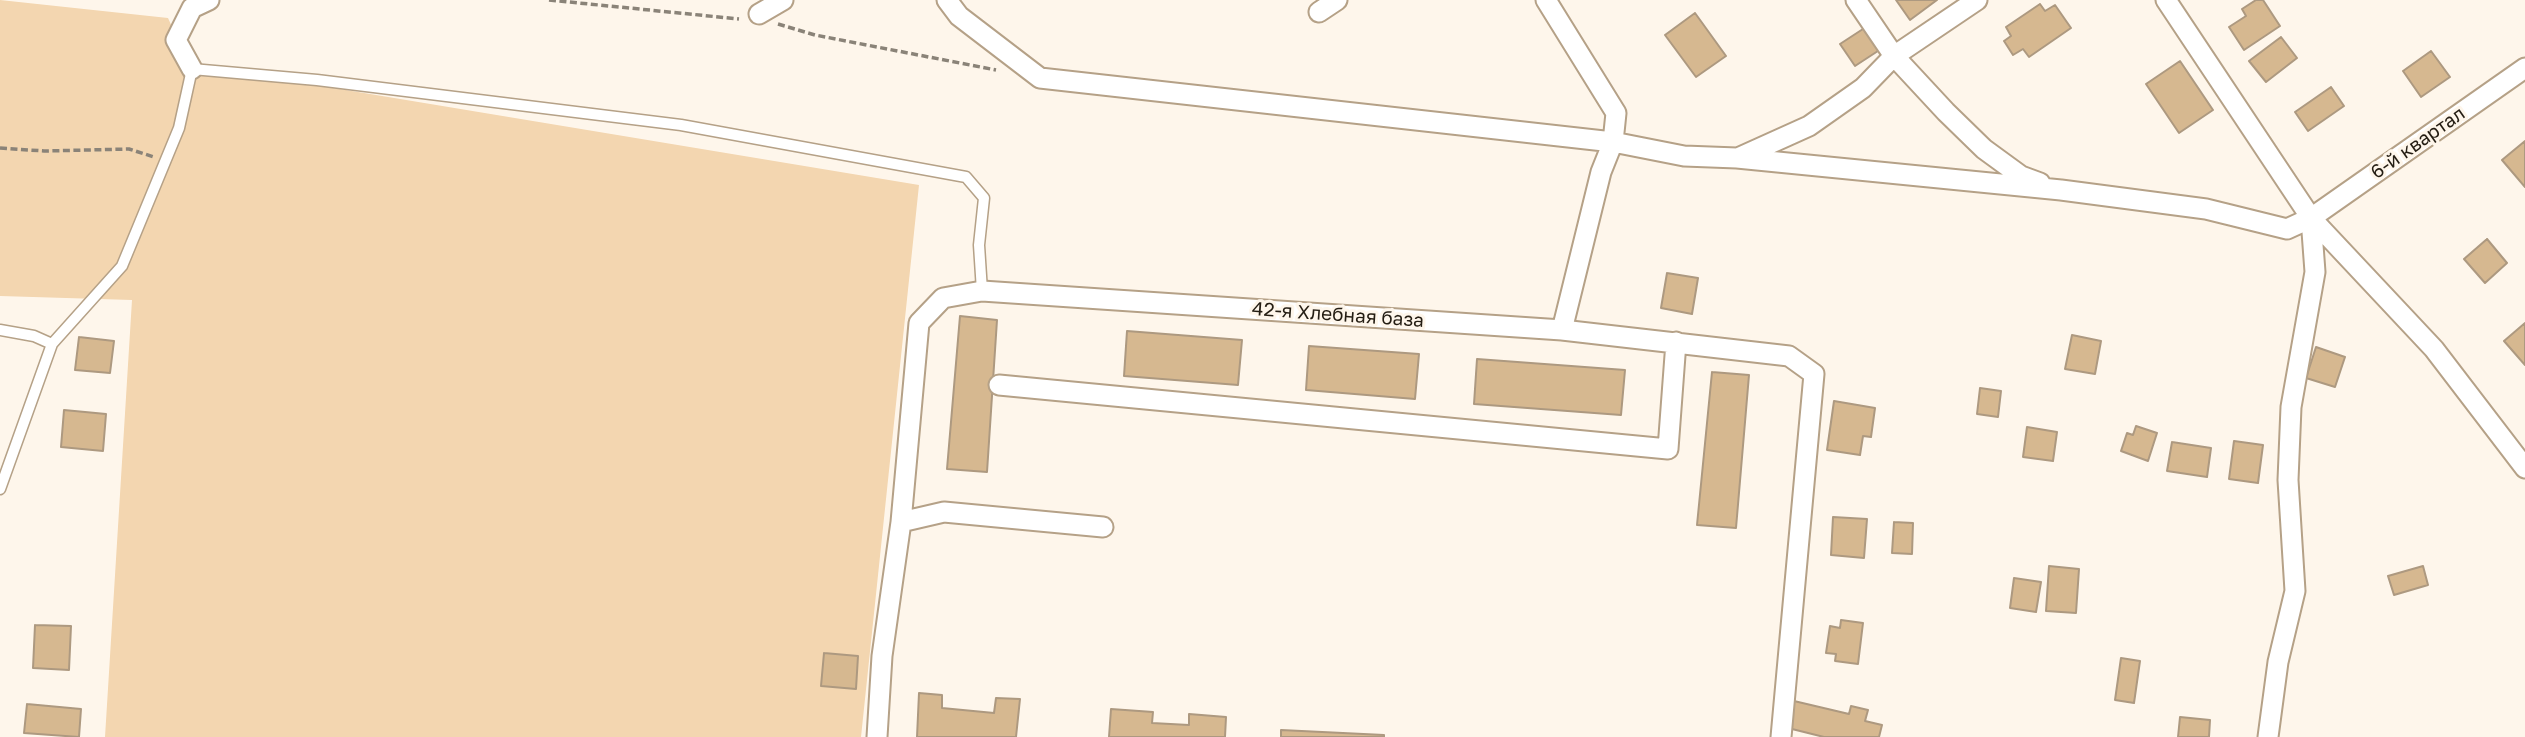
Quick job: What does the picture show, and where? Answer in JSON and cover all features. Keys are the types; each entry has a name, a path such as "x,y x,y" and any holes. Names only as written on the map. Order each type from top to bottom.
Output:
{"street":[{"path":"192,69 176,40 192,8 209,0"},
{"path":"759,13 783,0"},
{"path":"947,0 959,16 1040,78 1613,142 1684,156 1737,158 2061,190"},
{"path":"1319,12 1337,0"},
{"path":"1546,0 1616,113 1613,142 1601,172 1562,330"},
{"path":"1856,0 1894,56 1984,149 2021,176 2061,190"},
{"path":"1737,158 1810,126 1863,88 1894,56 1977,0"},
{"path":"2166,0 2311,218 2434,349 2525,468"},
{"name":"6-й квартал","path":"2061,190 2206,209 2287,229 2311,218 2525,68"},
{"path":"2268,737 2278,662 2295,591 2288,480 2291,419 2315,272 2311,218"},
{"name":"42-я Хлебная база","path":"877,737 882,656 901,522 919,323 943,298 982,291 1562,330 1789,356 1814,374 1781,737"},
{"path":"999,386 1668,449 1676,342"},
{"path":"901,522 944,512 1103,527"}],"lane":[{"path":"0,489 52,344 122,266 179,128 192,69 317,80 681,125 966,177 984,198 979,245 982,291"},
{"path":"0,330 34,336 52,344"}],"path":[{"path":"549,0 740,19 759,13 767,21 815,36 1005,72"},
{"path":"0,148 44,151 129,149 166,160"}],"shaded area":[{"path":"0,0 168,18 189,64 919,185 861,737 105,737 132,300 0,296"}],"building":[{"path":"1896,0 1937,0 1910,20"},
{"path":"2256,0 2263,0 2280,26 2244,50 2229,27 2246,16 2242,9"},
{"path":"2040,4 2045,11 2055,5 2071,28 2029,57 2023,49 2013,55 2004,41 2011,36 2006,27"},
{"path":"1695,13 1726,56 1696,77 1665,35"},
{"path":"1866,27 1881,49 1855,66 1840,44"},
{"path":"2281,37 2297,58 2266,82 2249,61"},
{"path":"2431,51 2450,77 2421,97 2403,71"},
{"path":"2180,61 2213,110 2179,133 2146,84"},
{"path":"2331,87 2344,106 2308,131 2295,112"},
{"path":"2525,141 2525,187 2502,160"},
{"path":"2487,239 2507,263 2485,283 2464,259"},
{"path":"1667,273 1698,278 1692,314 1661,308"},
{"path":"960,316 997,320 987,472 947,469"},
{"path":"2525,323 2525,365 2504,341"},
{"path":"1127,331 1242,340 1238,385 1124,376"},
{"path":"2072,335 2101,341 2095,374 2065,369"},
{"path":"79,337 114,341 110,373 75,370"},
{"path":"1309,346 1419,354 1415,399 1306,390"},
{"path":"2316,347 2345,357 2335,387 2306,378"},
{"path":"1477,359 1625,370 1621,415 1474,404"},
{"path":"1712,372 1749,375 1736,528 1697,525"},
{"path":"1980,388 2001,391 1998,417 1977,414"},
{"path":"1834,401 1875,408 1871,437 1863,436 1860,455 1827,450"},
{"path":"64,410 106,414 103,451 61,447"},
{"path":"2136,426 2157,433 2148,461 2121,451 2127,433 2133,435"},
{"path":"2027,427 2057,432 2053,461 2023,457"},
{"path":"2234,441 2263,445 2258,483 2229,479"},
{"path":"2172,442 2211,448 2207,477 2167,471"},
{"path":"1833,517 1867,519 1864,558 1831,555"},
{"path":"1894,522 1913,523 1912,554 1892,553"},
{"path":"2049,566 2079,569 2076,613 2046,611"},
{"path":"2423,566 2428,585 2394,595 2388,576"},
{"path":"2014,578 2041,582 2036,612 2010,608"},
{"path":"1841,620 1863,623 1858,664 1835,661 1836,654 1826,653 1830,626 1840,628"},
{"path":"35,625 71,626 69,670 33,668"},
{"path":"824,653 858,656 856,689 821,686"},
{"path":"2121,658 2140,661 2134,703 2115,700"},
{"path":"919,693 942,695 942,708 994,713 996,698 1020,699 1016,737 917,737"},
{"path":"1794,701 1849,714 1851,706 1868,710 1865,721 1882,725 1879,737 1824,737 1788,728"},
{"path":"27,704 81,709 79,737 24,733"},
{"path":"1111,709 1153,712 1152,723 1189,725 1189,714 1226,717 1225,737 1109,737"},
{"path":"2180,717 2210,720 2209,737 2178,737"},
{"path":"1281,730 1384,735 1384,737 1281,737"}]}
